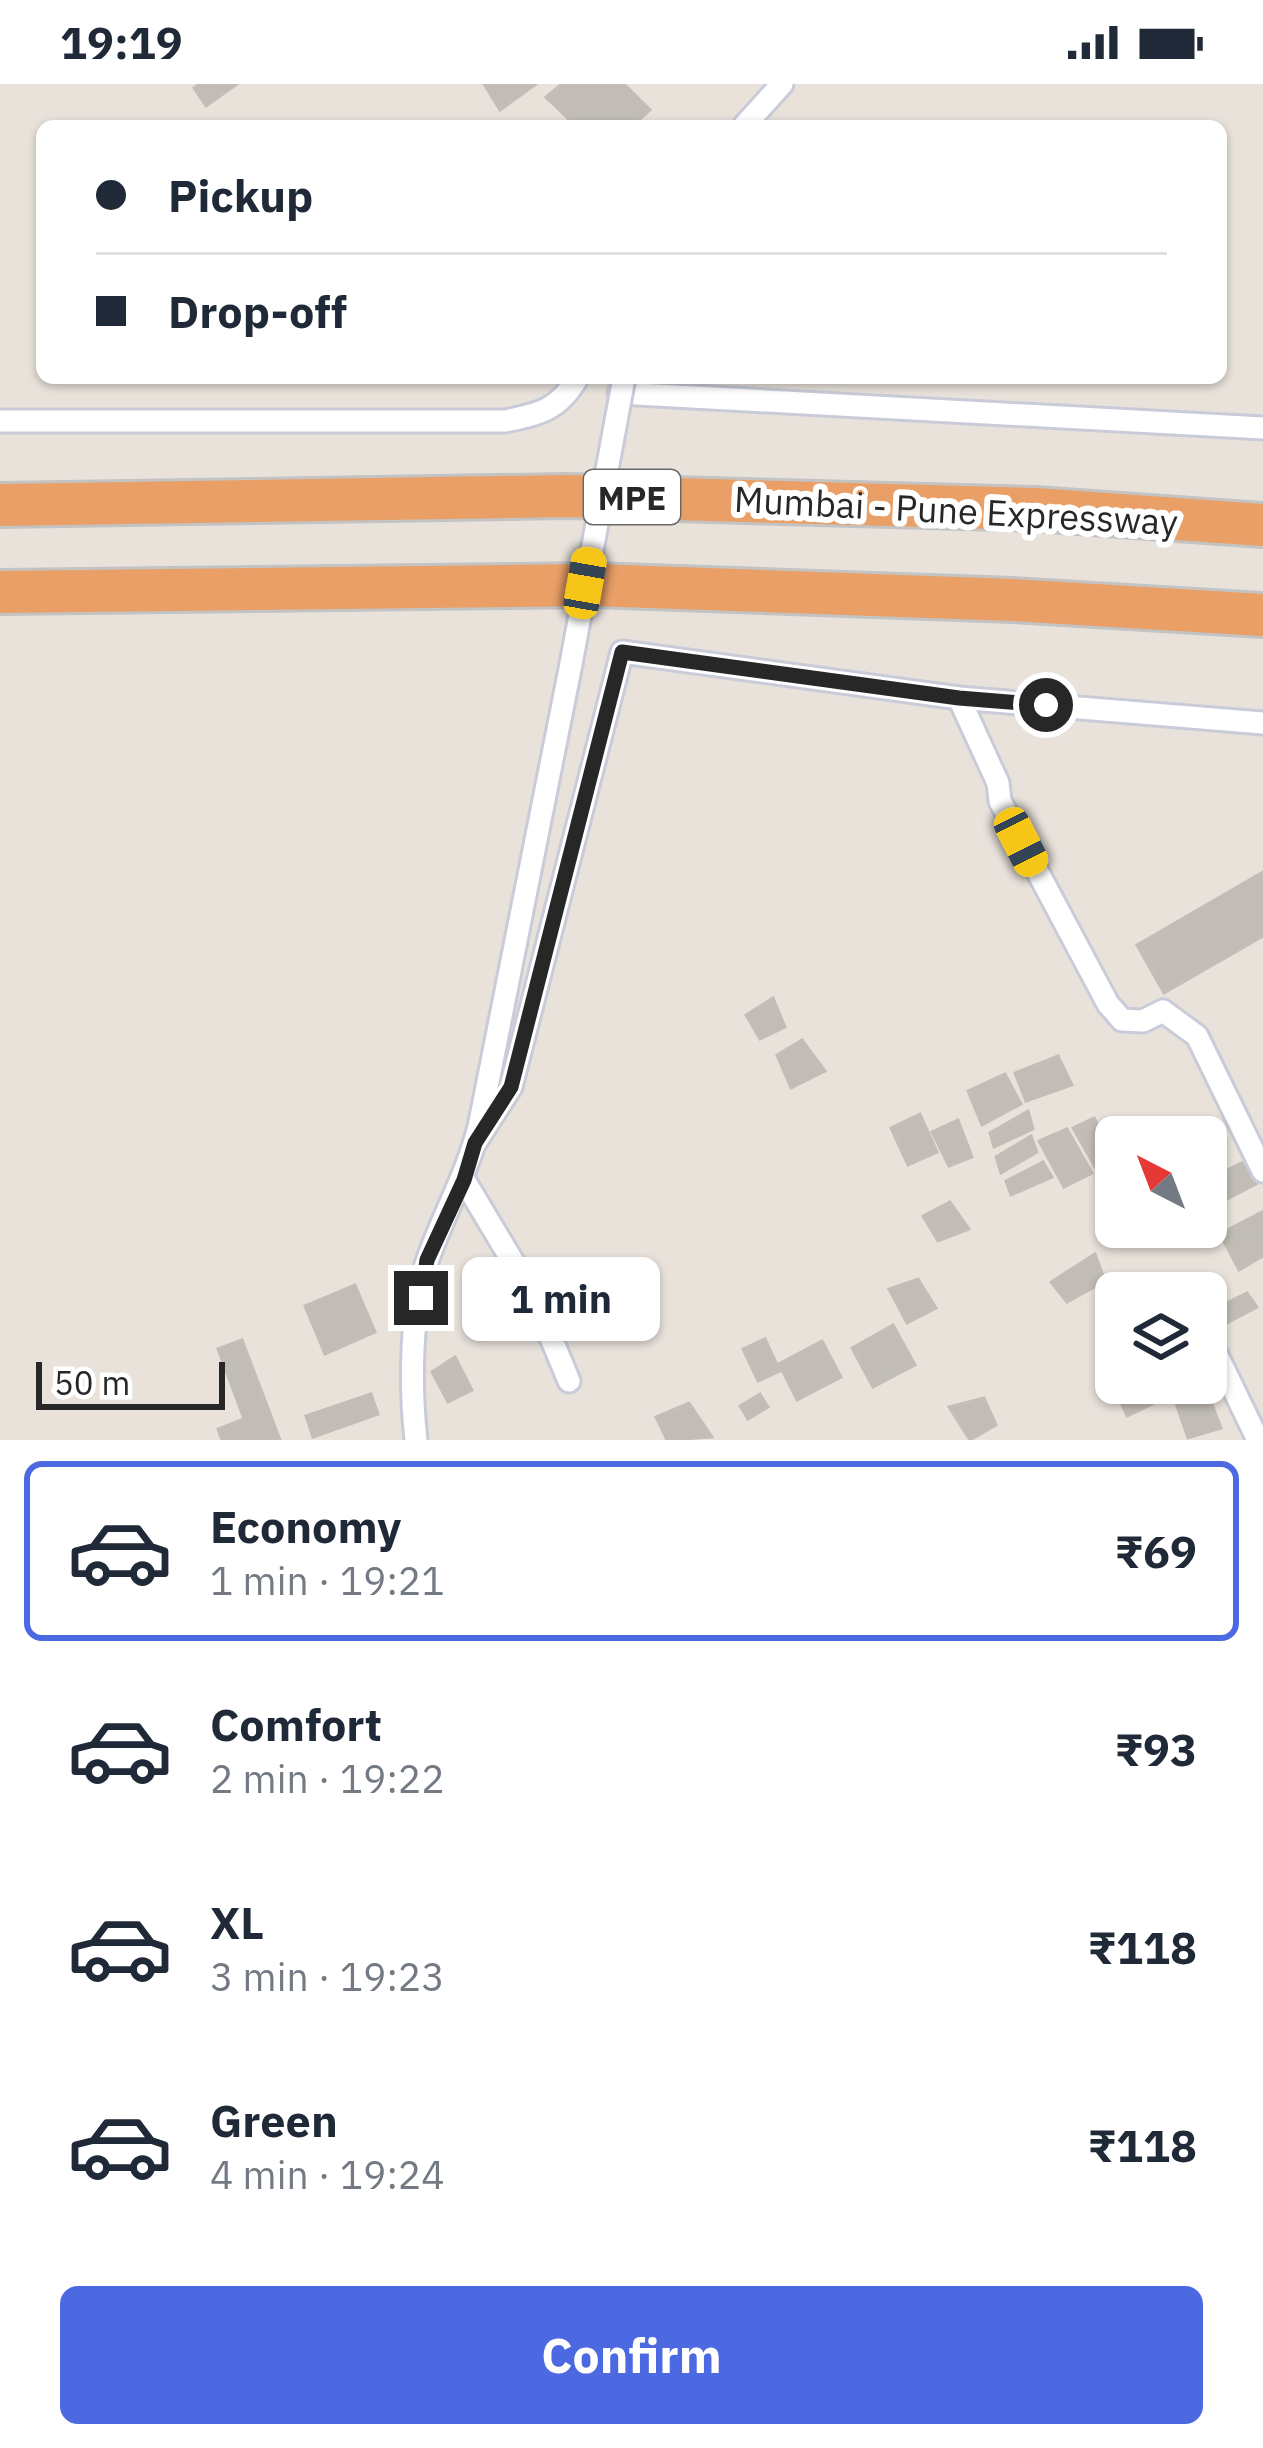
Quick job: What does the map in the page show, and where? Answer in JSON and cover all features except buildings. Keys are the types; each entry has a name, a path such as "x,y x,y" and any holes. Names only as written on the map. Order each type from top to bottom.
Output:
{"highway":[{"name":"Mumbai - Pune Expressway","path":"0,505 611,496 1035,508 1263,525"},
{"path":"0,592 593,585 1013,600 1263,615"}],"street":[{"path":"751,120 785,84"},
{"path":"767,120 785,84"},
{"path":"0,422 505,421 546,413 573,384"},
{"path":"416,1440 415,1336 427,1260 464,1180 475,1143 621,386 1263,428"},
{"path":"475,1143 511,1087 622,652 959,698 1263,723"},
{"path":"959,698 998,783 1000,801 1108,1004 1122,1020 1143,1021 1163,1011 1197,1036 1263,1171"},
{"path":"464,1180 534,1298 568,1381"},
{"path":"1227,1376 1258,1440"}],"route":[{"path":"421,1298 427,1260 464,1180 475,1143 511,1087 622,652 959,698 1046,705"}]}
